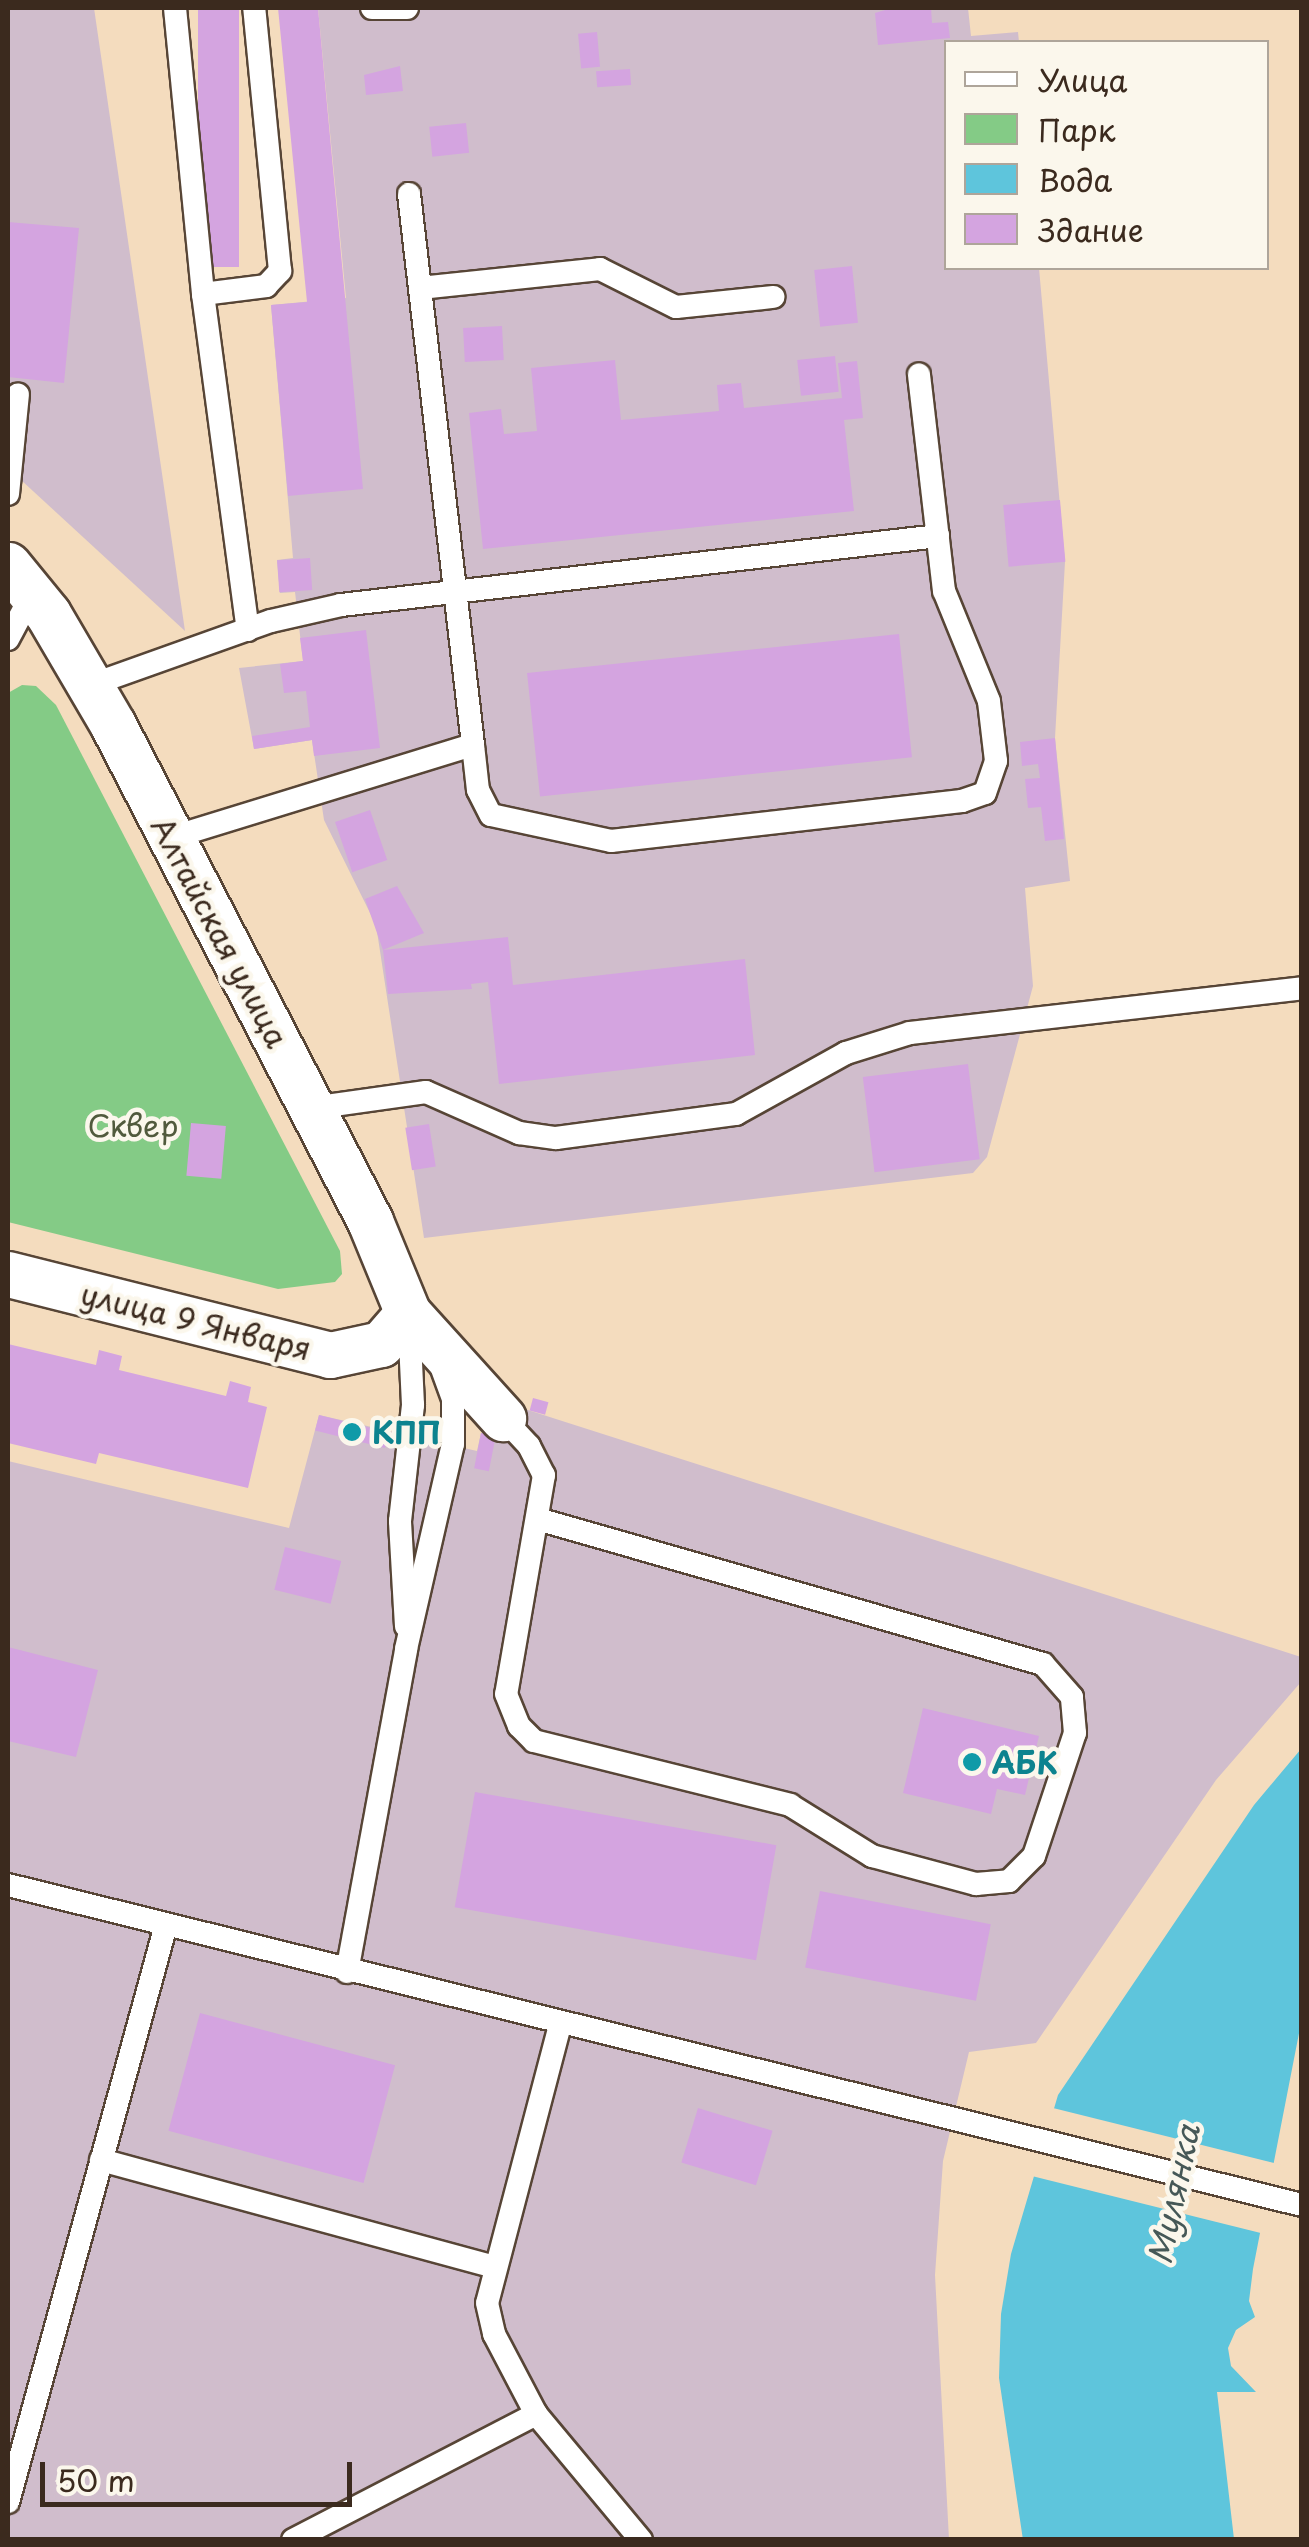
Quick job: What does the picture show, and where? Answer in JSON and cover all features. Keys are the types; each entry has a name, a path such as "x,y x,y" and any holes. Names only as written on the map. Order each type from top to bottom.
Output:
{"street":[{"name":"Алтайская улица","path":"20,580 91,685 370,1221 408,1313"},
{"name":"улица 9 Января","path":"8,1274 330,1354 381,1344 408,1313"},
{"path":"408,1313 502,1418"}],"lane":[{"path":"175,8 203,294 248,630"},
{"path":"203,294 266,286 280,271 254,8"},
{"path":"372,8 406,8"},
{"path":"409,194 478,790 492,815 611,841 962,801 985,792 996,760 990,701 985,679 950,618 919,374"},
{"path":"420,288 600,269 676,307 773,297"},
{"path":"8,494 18,394"},
{"path":"91,685 248,630 341,606 938,536"},
{"path":"8,640 20,580"},
{"path":"170,838 473,746"},
{"path":"312,1108 426,1092 537,1138 628,1130 736,1114 846,1053 910,1033 1302,988"},
{"path":"406,1649 400,1521 413,1405 408,1313"},
{"path":"347,1972 406,1649 438,1526 455,1415 448,1382 408,1313"},
{"path":"502,1418 538,1460 541,1520 506,1694 510,1711 534,1741 790,1805 872,1856 976,1884 1009,1881 1034,1856 1075,1733 1072,1697 1042,1664 541,1520"},
{"path":"8,1885 1293,2204"},
{"path":"8,2502 166,1925"},
{"path":"560,2025 487,2303 494,2334 536,2414 641,2540"},
{"path":"101,2160 494,2267"},
{"path":"293,2540 536,2414"}],"shaded area":[{"path":"8,8 94,8 185,631 8,468"},
{"path":"318,8 968,8 971,36 1018,32 1019,40 944,40 944,270 1039,270 1065,562 1055,738 1070,881 1025,888 1033,986 987,1157 973,1173 424,1238 376,925 324,820 312,740 254,749 239,668 303,661 295,592 280,593 277,560 293,558 271,305 346,298"},
{"path":"509,1404 1301,1657 1301,1682 1216,1780 1036,2043 969,2052 943,2161 935,2275 949,2539 8,2540 8,1461 289,1528 319,1415 477,1451 481,1433 496,1435"}],"green space":[{"name":"Сквер","path":"22,685 36,686 56,705 340,1251 342,1274 335,1282 278,1289 8,1222 8,693"}],"water":[{"name":"Мулянка","path":"1301,1749 1301,2023 1253,2269 1249,2301 1255,2317 1236,2330 1228,2348 1231,2366 1256,2392 1217,2392 1234,2539 1023,2540 999,2378 1001,2314 1011,2254 1058,2095 1254,1805"}],"pier":[{"path":"1049,2107 1281,2165 1264,2234 1032,2176"}],"building":[{"path":"198,8 239,8 239,267 198,267"},
{"path":"278,8 318,8 363,489 288,496 271,305 307,302"},
{"path":"892,8 931,8 932,23 948,22 950,38 878,45 875,13"},
{"path":"597,32 600,67 581,69 578,34"},
{"path":"400,66 403,91 366,95 364,75"},
{"path":"630,69 631,85 597,87 596,71"},
{"path":"466,123 469,153 432,157 429,127"},
{"path":"8,222 79,228 64,383 8,377"},
{"path":"852,266 858,323 820,327 814,270"},
{"path":"502,326 504,360 465,362 463,328"},
{"path":"835,356 839,392 801,396 797,360"},
{"path":"615,360 621,420 719,411 717,385 741,383 744,408 842,398 838,363 857,361 863,418 844,420 854,511 483,549 469,413 501,409 504,434 537,431 531,368"},
{"path":"1060,500 1065,562 1009,567 1003,505"},
{"path":"310,558 312,590 279,592 277,560"},
{"path":"366,630 380,748 314,756 312,740 254,749 252,736 310,727 306,691 284,693 280,664 303,661 300,638"},
{"path":"899,634 912,757 540,796 527,673"},
{"path":"1055,738 1064,839 1045,841 1041,807 1028,808 1025,779 1040,778 1038,764 1022,766 1020,742"},
{"path":"370,810 387,860 352,872 335,822"},
{"path":"397,886 424,933 383,950 365,899"},
{"path":"508,937 513,985 745,959 755,1055 499,1084 488,982 471,984 472,989 388,994 383,950"},
{"path":"968,1064 980,1159 874,1172 863,1077"},
{"path":"191,1123 226,1126 221,1179 186,1176"},
{"path":"429,1124 436,1166 412,1170 405,1128"},
{"path":"8,1344 96,1365 99,1350 122,1356 119,1370 226,1396 230,1381 251,1387 248,1402 267,1407 248,1488 99,1453 96,1464 8,1443"},
{"path":"533,1398 548,1402 545,1415 530,1411"},
{"name":"КПП","path":"319,1415 389,1432 385,1448 315,1431"},
{"name":"КПП","path":"481,1433 496,1436 489,1471 474,1468"},
{"path":"285,1547 341,1561 331,1604 274,1590"},
{"path":"8,1647 98,1670 76,1757 8,1741"},
{"name":"АБК","path":"923,1708 1039,1736 1025,1795 997,1789 991,1814 903,1793"},
{"path":"475,1792 776,1845 756,1960 455,1907"},
{"path":"820,1891 991,1924 976,2001 805,1968"},
{"path":"200,2013 395,2065 364,2183 168,2131"},
{"path":"698,2108 773,2131 756,2185 681,2163"}],"place":[{"name":"КПП","path":"352,1432"},
{"name":"АБК","path":"972,1762"}]}
